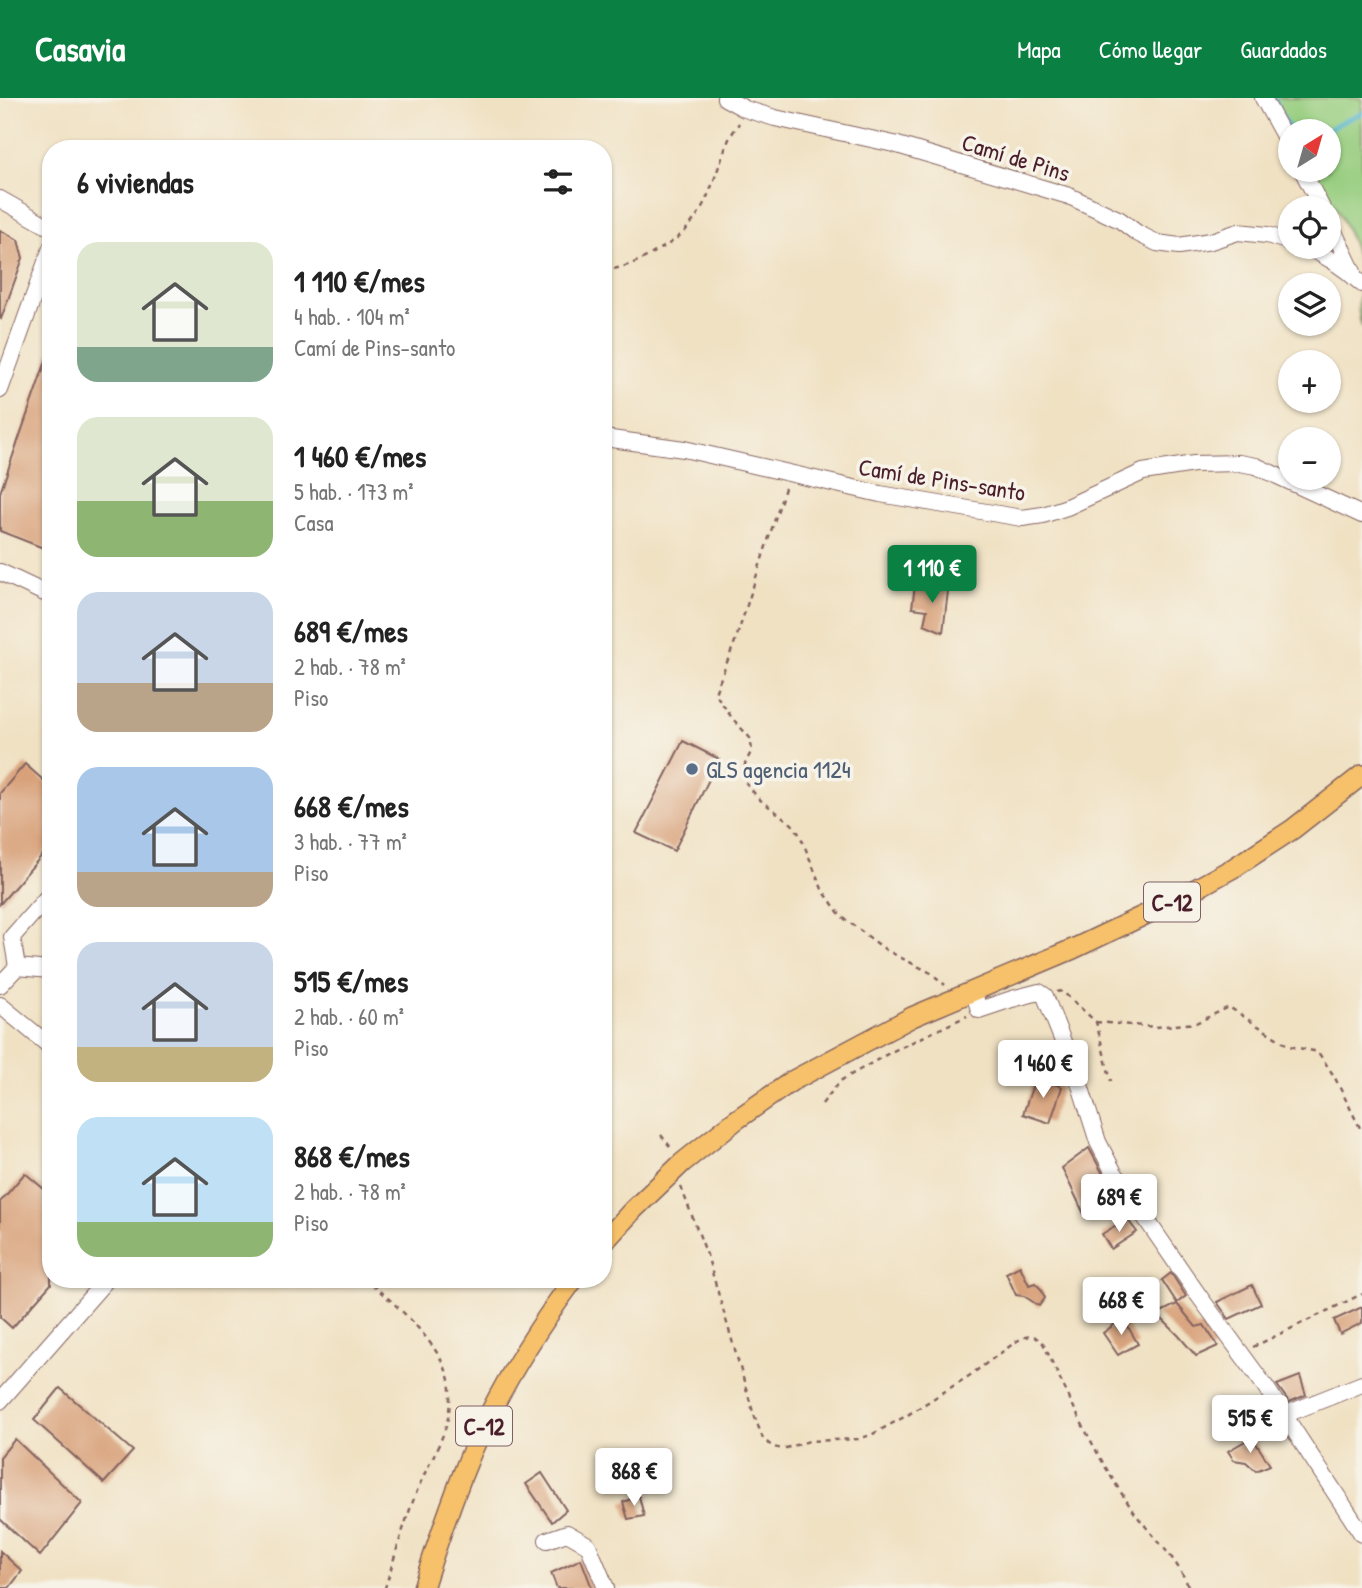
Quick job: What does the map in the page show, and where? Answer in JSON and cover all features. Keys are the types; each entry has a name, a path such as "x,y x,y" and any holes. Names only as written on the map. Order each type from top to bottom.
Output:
{"main road":[{"name":"C-12","path":"612,1234 669,1175 736,1120 792,1081 912,1017 1073,949 1170,904 1235,867 1293,829 1362,775"},
{"name":"C-12","path":"424,1588 463,1474 490,1414 522,1356 567,1288"}],"street":[{"name":"Camí de Pins","path":"724,98 745,109 775,118 894,144 1069,196 1112,216 1157,243 1179,246 1211,241 1238,232 1278,238"},
{"path":"1263,98 1278,125"},
{"path":"0,199 42,223"},
{"path":"1341,245 1359,281"},
{"path":"1330,259 1359,281"},
{"path":"0,390 42,273"},
{"name":"Camí de Pins-santo","path":"612,439 684,449 880,494 1021,517 1043,515 1067,507 1143,472 1194,464 1239,463 1256,466 1362,515"},
{"path":"0,572 42,592"},
{"path":"0,985 16,967 12,937 42,903"},
{"path":"16,967 42,969"},
{"path":"973,990 979,1010 1039,992 1045,996 1079,1082 1098,1142 1113,1171 1284,1415 1362,1534"},
{"path":"0,1005 42,1040"},
{"path":"0,1401 99,1288"},
{"path":"1284,1415 1362,1384"},
{"path":"547,1540 567,1533 588,1545 606,1588"}],"path":[{"path":"612,269 642,260 660,250 689,227 713,184 732,133 745,109"},
{"path":"790,474 736,639 715,693 750,738 752,750 746,764 746,783 759,799 792,824 800,835 822,889 841,916 886,950 931,973 948,988"},
{"path":"1045,996 1062,991 1096,1022 1111,1081"},
{"path":"1096,1022 1156,1027 1196,1023 1229,1007 1289,1046 1318,1052 1334,1076 1362,1132"},
{"path":"822,1104 840,1080 979,1010"},
{"path":"669,1175 678,1180 690,1208 707,1255 753,1412 763,1438 773,1447 783,1449 809,1441 858,1439 871,1435 969,1376 1017,1341 1034,1336 1043,1343 1089,1438 1111,1476 1133,1511 1176,1562 1189,1588"},
{"path":"375,1288 393,1302 433,1347 449,1381 450,1397 447,1420 416,1491 385,1588"},
{"path":"1240,1353 1362,1294"}],"green space":[{"path":"1270,98 1362,98 1362,327 1358,306 1360,273 1353,246 1341,218 1341,196 1329,196 1320,182 1341,182 1341,119 1283,119"}],"building":[{"path":"0,230 18,240 23,258 1,319 0,318"},
{"path":"42,372 42,547 0,531 0,493"},
{"path":"915,585 948,591 943,632 924,624 927,610 912,608"},
{"path":"683,741 719,759 674,851 636,833"},
{"path":"25,764 42,779 42,855 0,904 0,793"},
{"path":"1036,1076 1062,1087 1050,1123 1023,1114"},
{"path":"1089,1148 1119,1199 1086,1218 1062,1168"},
{"path":"25,1173 42,1187 42,1288 47,1288 12,1328 0,1317 0,1202"},
{"path":"1127,1219 1137,1232 1111,1249 1102,1234"},
{"path":"1020,1266 1029,1285 1035,1283 1041,1289 1045,1298 1039,1306 1024,1296 1016,1295 1006,1273"},
{"path":"1171,1273 1186,1296 1177,1303 1162,1280"},
{"path":"1252,1285 1261,1304 1229,1319 1217,1302"},
{"path":"1177,1304 1196,1327 1204,1325 1218,1346 1196,1356 1157,1314"},
{"path":"1362,1307 1362,1323 1340,1334 1334,1320"},
{"path":"1123,1318 1138,1344 1118,1355 1103,1333"},
{"path":"1300,1376 1306,1395 1289,1402 1277,1385"},
{"path":"60,1388 133,1451 104,1483 34,1420"},
{"path":"1252,1437 1270,1465 1256,1471 1246,1462 1234,1460 1228,1451"},
{"path":"15,1439 82,1503 40,1556 0,1519 0,1457"},
{"path":"542,1473 566,1510 552,1522 526,1484"},
{"path":"639,1496 644,1516 628,1519 623,1502"},
{"path":"0,1551 22,1571 9,1588 0,1588"},
{"path":"581,1559 592,1588 557,1588 551,1573"}],"waterway":[{"path":"1274,98 1284,119"},
{"path":"1341,123 1362,113"}],"place":[{"name":"GLS agencia 1124","path":"692,769"}]}
